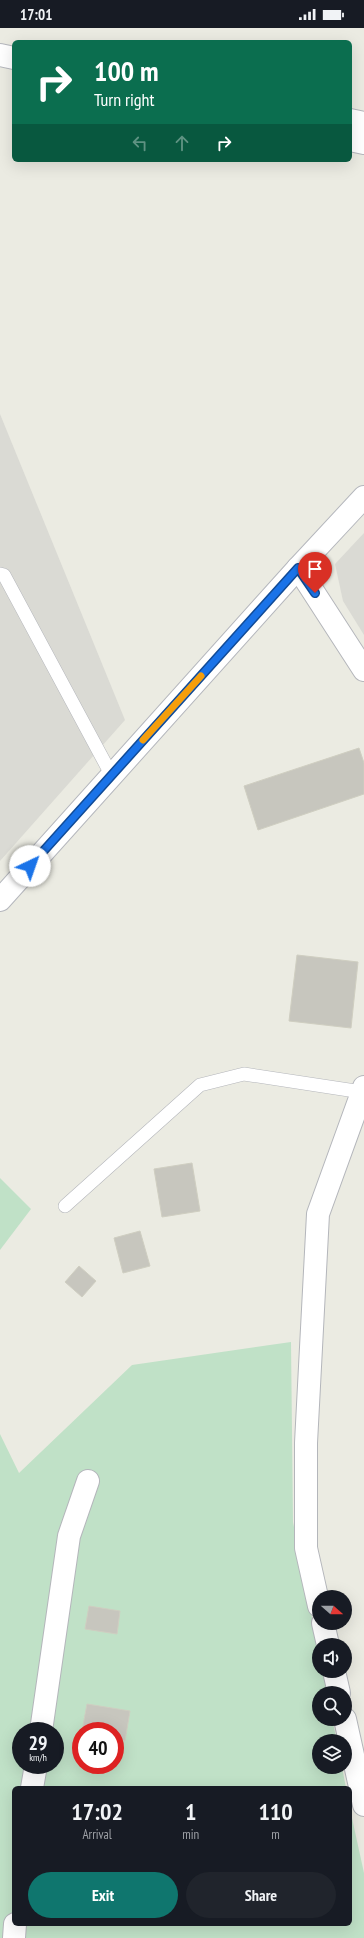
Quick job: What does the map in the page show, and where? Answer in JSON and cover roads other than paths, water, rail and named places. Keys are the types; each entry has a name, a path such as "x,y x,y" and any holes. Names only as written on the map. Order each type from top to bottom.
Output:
{"street":[{"path":"0,55 12,58"},
{"path":"352,120 364,123"},
{"path":"352,140 364,143"},
{"path":"0,900 298,568 364,497"},
{"path":"298,568 364,670"},
{"path":"315,1590 306,1548 306,1443 318,1214 363,1089"},
{"path":"42,1722 69,1536 88,1480"},
{"path":"347,1726 364,1805"},
{"path":"32,1786 34,1774"},
{"path":"14,1938 15,1926"}],"lane":[{"path":"0,574 4,575 112,776"},
{"path":"65,1206 200,1085 244,1074 363,1089"}]}
